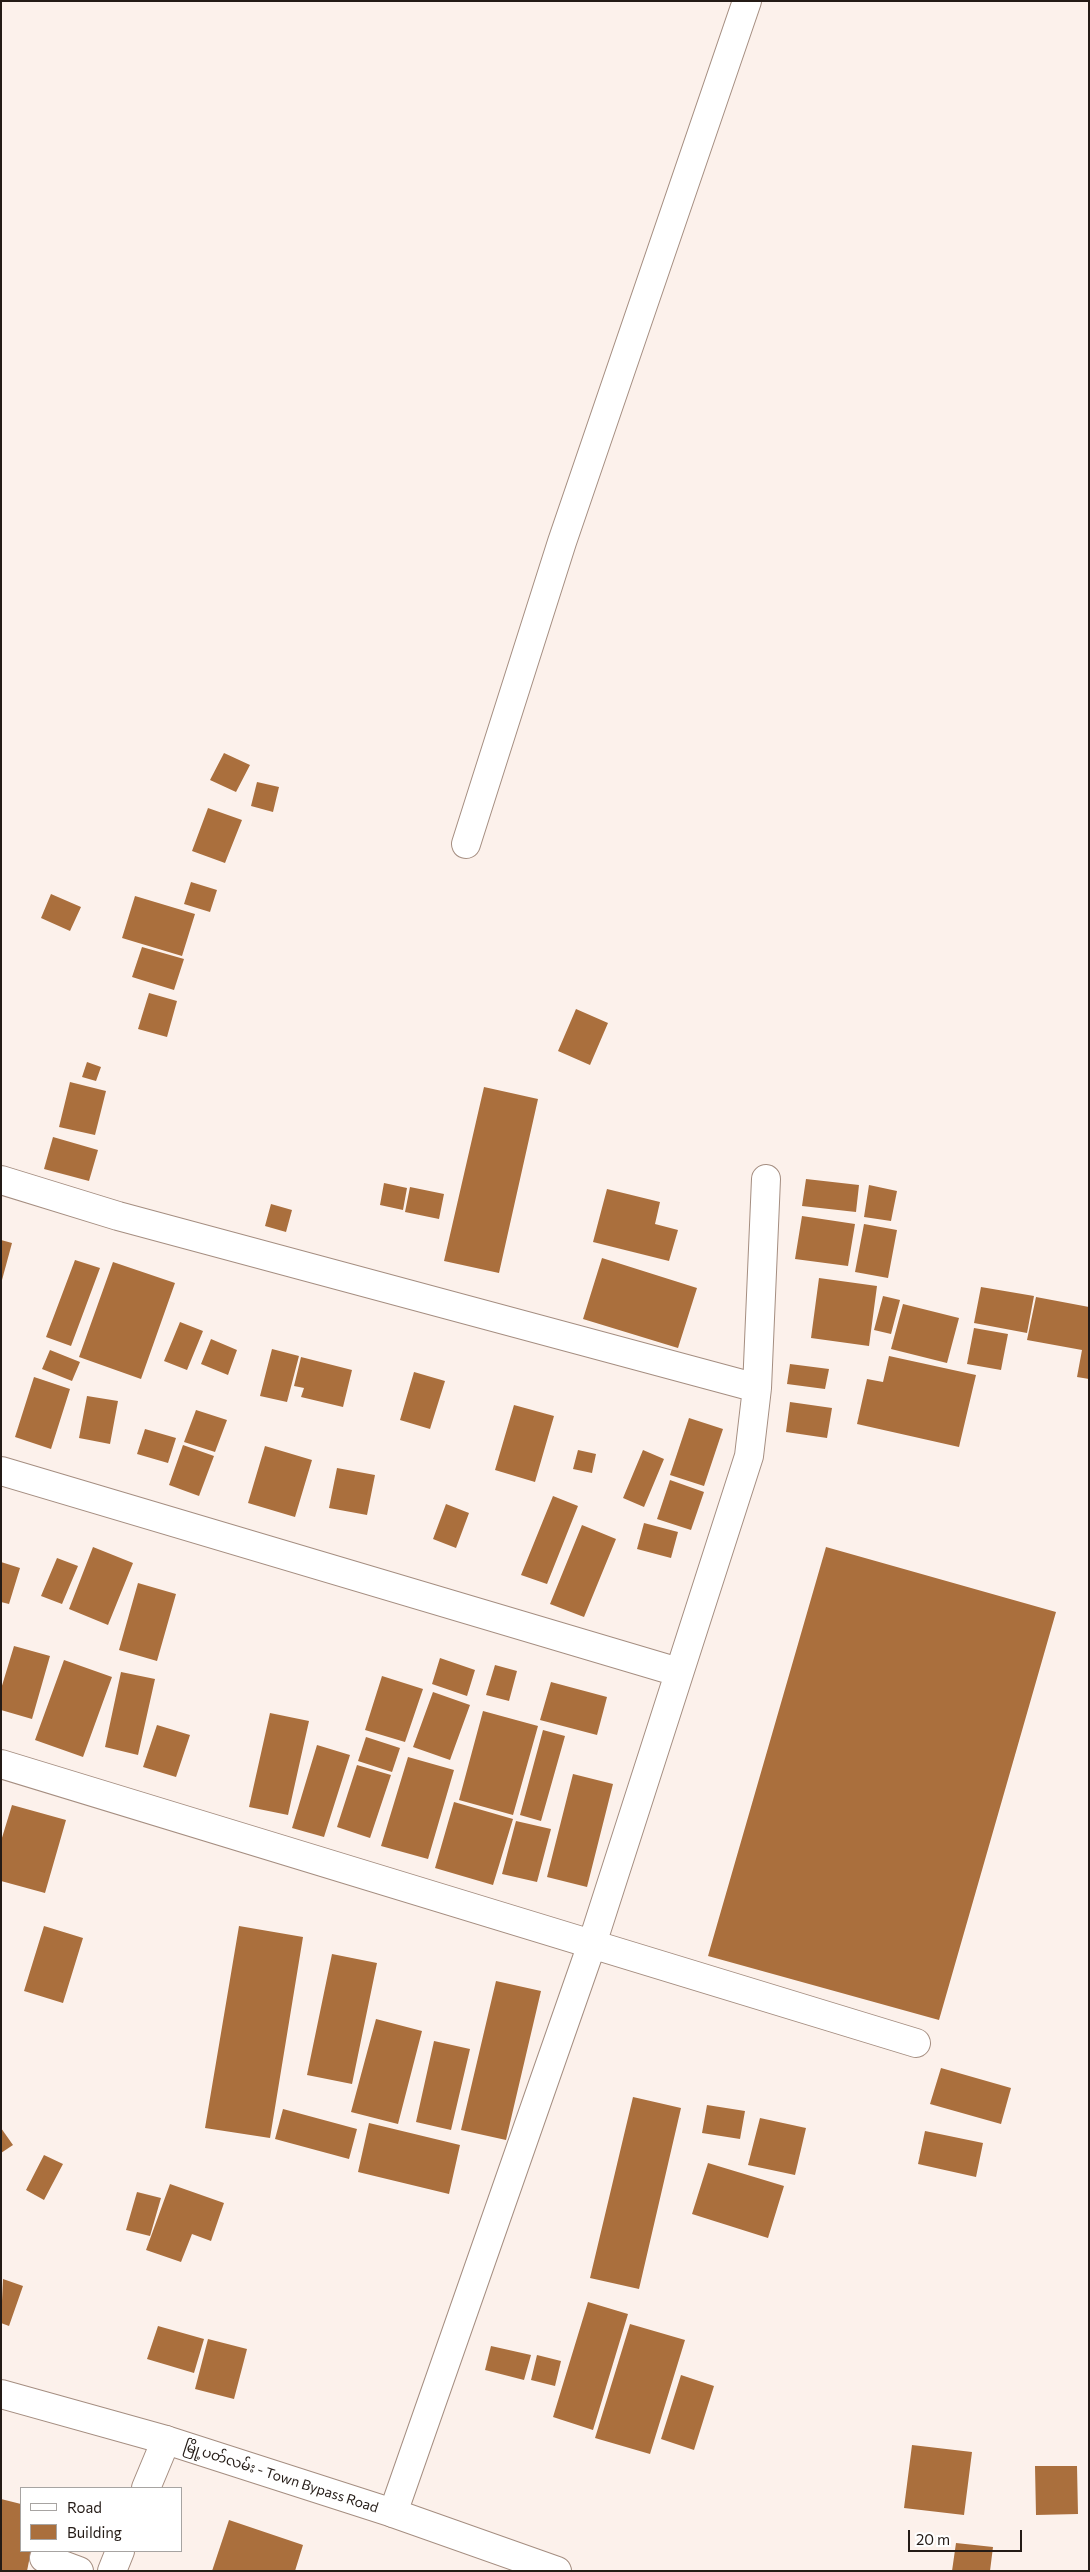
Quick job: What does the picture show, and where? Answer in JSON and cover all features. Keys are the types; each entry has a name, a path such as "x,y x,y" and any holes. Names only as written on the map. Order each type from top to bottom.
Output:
{"street":[{"path":"466,844 562,542 747,1"},
{"path":"393,2513 592,1944 749,1456 757,1388 766,1178"},
{"path":"1,1180 127,1219 757,1388"},
{"path":"1,1471 678,1672"},
{"path":"1,1764 916,2043"},
{"name":"မြို့ပတ်လမ်း - Town Bypass Road","path":"1,2394 166,2440 393,2513 556,2571"},
{"path":"146,2487 166,2440"},
{"path":"112,2571 120,2552"},
{"path":"44,2558 79,2571"}],"building":[{"path":"224,753 250,765 236,792 210,780"},
{"path":"257,782 279,787 273,812 251,806"},
{"path":"208,808 242,820 225,863 192,851"},
{"path":"191,882 217,890 210,912 184,904"},
{"path":"51,894 81,907 70,931 41,918"},
{"path":"135,896 195,914 182,956 122,938"},
{"path":"142,947 184,959 174,990 132,977"},
{"path":"149,993 177,1001 167,1037 138,1029"},
{"path":"576,1009 608,1023 590,1065 558,1051"},
{"path":"87,1062 101,1067 96,1081 82,1077"},
{"path":"70,1082 106,1091 95,1135 59,1127"},
{"path":"484,1087 538,1099 499,1273 444,1261"},
{"path":"53,1137 98,1150 89,1181 44,1169"},
{"path":"806,1179 859,1185 856,1212 802,1206"},
{"path":"384,1183 407,1188 403,1210 380,1205"},
{"path":"869,1185 897,1191 891,1221 864,1217"},
{"path":"410,1187 444,1194 439,1219 405,1212"},
{"path":"607,1189 660,1202 655,1224 678,1230 669,1261 593,1242"},
{"path":"271,1204 292,1210 286,1232 265,1226"},
{"path":"802,1216 855,1224 848,1266 795,1259"},
{"path":"864,1224 897,1230 888,1278 855,1272"},
{"path":"1,1240 12,1243 2,1280 1,1280"},
{"path":"602,1258 697,1288 678,1348 583,1319"},
{"path":"75,1260 100,1268 71,1346 46,1337"},
{"path":"113,1262 175,1283 141,1379 79,1357"},
{"path":"819,1278 877,1286 869,1346 811,1338"},
{"path":"981,1287 1034,1296 1027,1333 974,1323"},
{"path":"883,1296 900,1300 891,1334 874,1330"},
{"path":"1036,1297 1089,1307 1089,1379 1077,1377 1082,1350 1027,1340"},
{"path":"903,1304 959,1318 947,1363 891,1349"},
{"path":"180,1322 203,1331 187,1370 164,1361"},
{"path":"974,1328 1008,1334 1001,1370 967,1364"},
{"path":"211,1339 237,1350 228,1375 201,1364"},
{"path":"272,1349 299,1356 287,1402 260,1396"},
{"path":"50,1350 80,1362 72,1381 42,1369"},
{"path":"889,1356 976,1375 959,1447 857,1424 867,1379 883,1382"},
{"path":"301,1357 352,1370 343,1407 301,1397 304,1388 294,1386"},
{"path":"790,1364 829,1369 825,1389 787,1384"},
{"path":"414,1372 445,1381 430,1429 400,1420"},
{"path":"34,1377 70,1389 51,1449 15,1437"},
{"path":"87,1396 118,1401 110,1444 79,1438"},
{"path":"790,1402 832,1408 827,1438 786,1432"},
{"path":"514,1405 554,1416 535,1482 495,1470"},
{"path":"196,1410 227,1420 215,1452 184,1442"},
{"path":"689,1418 723,1429 704,1486 670,1475"},
{"path":"145,1429 176,1438 168,1463 137,1454"},
{"path":"183,1445 214,1456 199,1496 169,1485"},
{"path":"265,1446 312,1460 295,1517 248,1503"},
{"path":"578,1450 596,1454 592,1473 573,1469"},
{"path":"643,1450 664,1459 644,1507 623,1498"},
{"path":"337,1468 375,1475 367,1515 329,1508"},
{"path":"670,1480 704,1492 691,1530 657,1519"},
{"path":"553,1496 578,1506 547,1584 521,1575"},
{"path":"446,1504 469,1513 456,1548 433,1539"},
{"path":"644,1523 678,1532 671,1558 637,1549"},
{"path":"582,1525 616,1539 584,1617 550,1604"},
{"path":"93,1547 133,1563 108,1625 69,1609"},
{"path":"826,1547 1056,1612 939,2020 708,1956"},
{"path":"57,1558 78,1566 62,1604 41,1596"},
{"path":"1,1562 20,1568 9,1604 1,1602"},
{"path":"138,1583 176,1594 157,1661 119,1650"},
{"path":"14,1646 50,1656 32,1719 1,1710 1,1689"},
{"path":"440,1658 475,1670 467,1696 432,1684"},
{"path":"64,1660 112,1677 83,1757 35,1740"},
{"path":"495,1665 517,1671 509,1701 486,1695"},
{"path":"121,1672 155,1679 138,1755 105,1747"},
{"path":"382,1676 423,1689 405,1742 365,1730"},
{"path":"551,1682 607,1697 597,1735 540,1720"},
{"path":"433,1692 470,1705 450,1760 413,1747"},
{"path":"483,1711 538,1726 513,1815 459,1800"},
{"path":"270,1713 309,1721 288,1815 249,1807"},
{"path":"157,1725 190,1735 176,1777 143,1767"},
{"path":"543,1730 565,1736 541,1821 520,1815"},
{"path":"366,1737 400,1748 392,1772 358,1761"},
{"path":"317,1745 350,1755 324,1837 292,1828"},
{"path":"408,1757 454,1770 428,1859 381,1846"},
{"path":"357,1765 391,1775 370,1838 337,1827"},
{"path":"573,1774 613,1784 587,1887 547,1877"},
{"path":"454,1802 513,1819 493,1885 435,1868"},
{"path":"12,1805 66,1820 45,1893 1,1881 1,1841"},
{"path":"516,1821 551,1829 537,1882 502,1874"},
{"path":"44,1926 83,1938 63,2003 24,1991"},
{"path":"239,1926 303,1937 270,2138 205,2128"},
{"path":"332,1954 377,1963 352,2084 307,2075"},
{"path":"496,1981 541,1991 506,2140 461,2130"},
{"path":"376,2019 422,2031 398,2124 351,2112"},
{"path":"434,2041 470,2049 451,2130 416,2122"},
{"path":"941,2068 1011,2088 1001,2124 930,2104"},
{"path":"633,2097 681,2108 639,2289 590,2278"},
{"path":"707,2105 745,2111 740,2139 702,2133"},
{"path":"283,2109 357,2129 349,2159 275,2139"},
{"path":"760,2118 806,2128 795,2175 748,2165"},
{"path":"369,2123 460,2145 449,2194 358,2172"},
{"path":"1,2128 13,2145 1,2153"},
{"path":"925,2131 983,2143 976,2177 918,2164"},
{"path":"44,2155 63,2164 44,2200 26,2190"},
{"path":"708,2163 784,2186 768,2238 692,2214"},
{"path":"170,2184 224,2203 211,2241 192,2234 181,2262 146,2250"},
{"path":"137,2192 161,2198 150,2236 126,2230"},
{"path":"3,2279 23,2286 9,2326 1,2323"},
{"path":"588,2302 628,2314 593,2430 553,2417"},
{"path":"630,2324 685,2340 650,2454 595,2438"},
{"path":"158,2326 204,2339 194,2373 147,2359"},
{"path":"208,2339 247,2349 234,2399 195,2389"},
{"path":"491,2346 531,2355 524,2380 485,2370"},
{"path":"537,2355 561,2361 555,2386 531,2380"},
{"path":"681,2375 714,2386 694,2450 661,2439"},
{"path":"912,2445 972,2452 964,2515 904,2508"},
{"path":"1035,2466 1077,2466 1078,2514 1036,2515"},
{"path":"1,2499 20,2504 20,2552 31,2552 27,2571 1,2571"},
{"path":"229,2520 303,2545 295,2571 212,2571"},
{"path":"956,2543 993,2547 990,2571 952,2571"}]}
